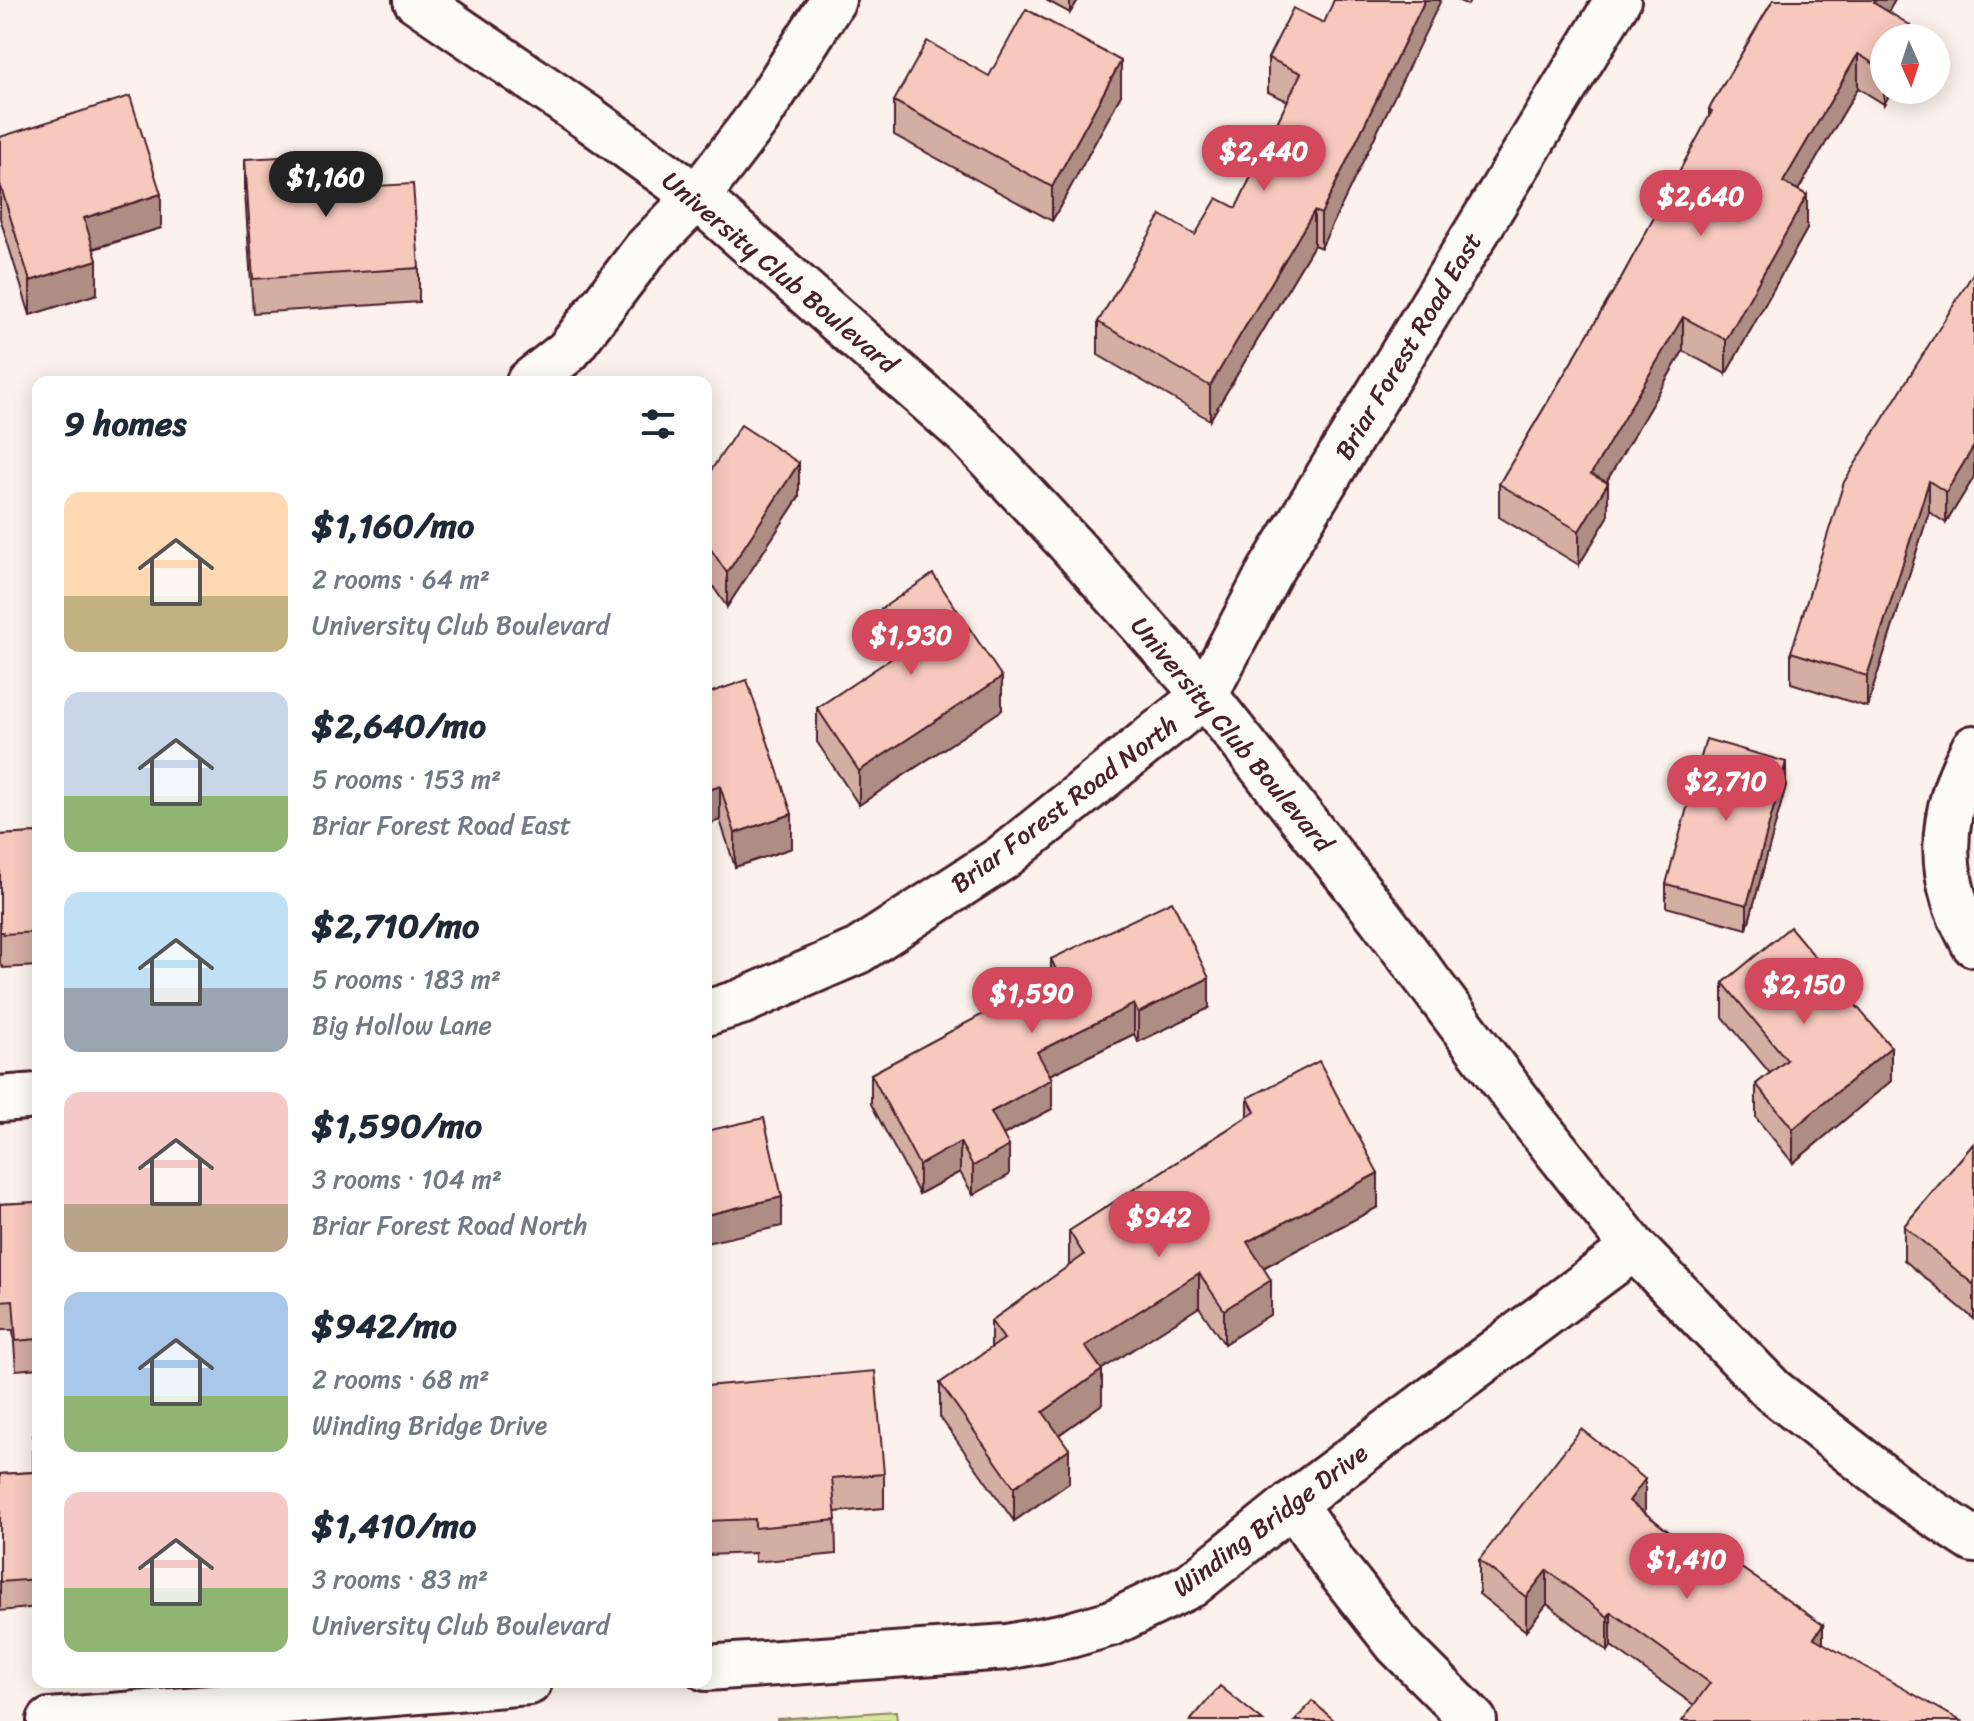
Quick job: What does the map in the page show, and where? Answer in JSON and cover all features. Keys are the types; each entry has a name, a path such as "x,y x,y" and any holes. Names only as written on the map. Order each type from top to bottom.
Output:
{"street":[{"name":"University Club Boulevard","path":"416,0 697,197 968,435 1205,695 1634,1248 1773,1391 1910,1498 1974,1540"},
{"path":"537,376 568,351 645,250 697,197 757,119 833,0"},
{"name":"Briar Forest Road East","path":"1205,695 1269,573 1618,0"},
{"name":"Briar Forest Road North","path":"712,1011 741,1002 858,951 1002,858 1205,695"},
{"path":"1974,748 1952,799 1945,844 1954,899 1974,944"},
{"path":"0,1099 32,1096"},
{"name":"Winding Bridge Drive","path":"712,1668 1007,1647 1112,1623 1191,1585 1293,1503 1634,1248"},
{"path":"1293,1503 1334,1564 1397,1644 1474,1721"},
{"path":"50,1721 455,1688"}],"green space":[{"path":"896,1711 897,1721 777,1721 777,1719"}],"building":[{"path":"1334,0 1425,0 1321,214 1314,211 1210,386 1098,322 1161,215 1195,235 1217,198 1236,208 1301,73 1268,58 1293,8 1324,23"},
{"path":"1773,0 1875,0 1874,3 1908,24 1870,24 1870,61 1858,54 1783,182 1807,195 1726,340 1683,317 1591,474 1608,483 1579,531 1499,484 1619,282 1712,111 1709,109"},
{"path":"1026,9 1121,61 1052,187 894,101 927,41 989,76"},
{"path":"130,96 161,194 84,218 97,260 30,281 0,184 0,137"},
{"path":"352,153 355,187 413,184 419,268 253,279 245,159"},
{"path":"1974,272 1974,446 1946,492 1929,481 1867,676 1791,652 1844,482"},
{"path":"741,425 799,463 727,573 712,551 712,469"},
{"path":"933,574 1002,677 859,771 817,708 907,648 881,609"},
{"path":"747,680 792,814 735,833 720,786 712,789 712,692"},
{"path":"1706,739 1786,762 1747,905 1666,884"},
{"path":"32,833 32,932 0,932 0,835"},
{"path":"1172,901 1209,978 1138,1013 1134,1004 1037,1052 1052,1079 991,1112 1009,1146 973,1166 960,1142 919,1165 871,1074 1058,974 1051,959"},
{"path":"1790,927 1891,1047 1793,1129 1756,1084 1787,1060 1723,983"},
{"path":"1319,1061 1378,1173 1247,1242 1271,1280 1224,1310 1199,1273 1085,1346 1102,1370 1043,1412 1069,1449 1014,1487 940,1383 1004,1339 991,1321 1084,1255 1069,1231 1255,1112 1248,1098"},
{"path":"764,1118 782,1197 712,1214 712,1130"},
{"path":"1974,1143 1974,1285 1904,1226"},
{"path":"32,1202 32,1340 16,1341 13,1300 0,1301 0,1204"},
{"path":"875,1371 884,1474 832,1478 836,1520 755,1528 755,1519 712,1521 712,1385"},
{"path":"1581,1429 1645,1479 1629,1501 1699,1555 1707,1544 1823,1625 1814,1638 1961,1721 1682,1721 1710,1683 1611,1612 1608,1617 1547,1570 1526,1597 1479,1560"},
{"path":"32,1472 32,1579 0,1582 0,1474"},
{"path":"1220,1686 1263,1721 1190,1721"},
{"path":"1312,1701 1335,1721 1295,1721"}]}
